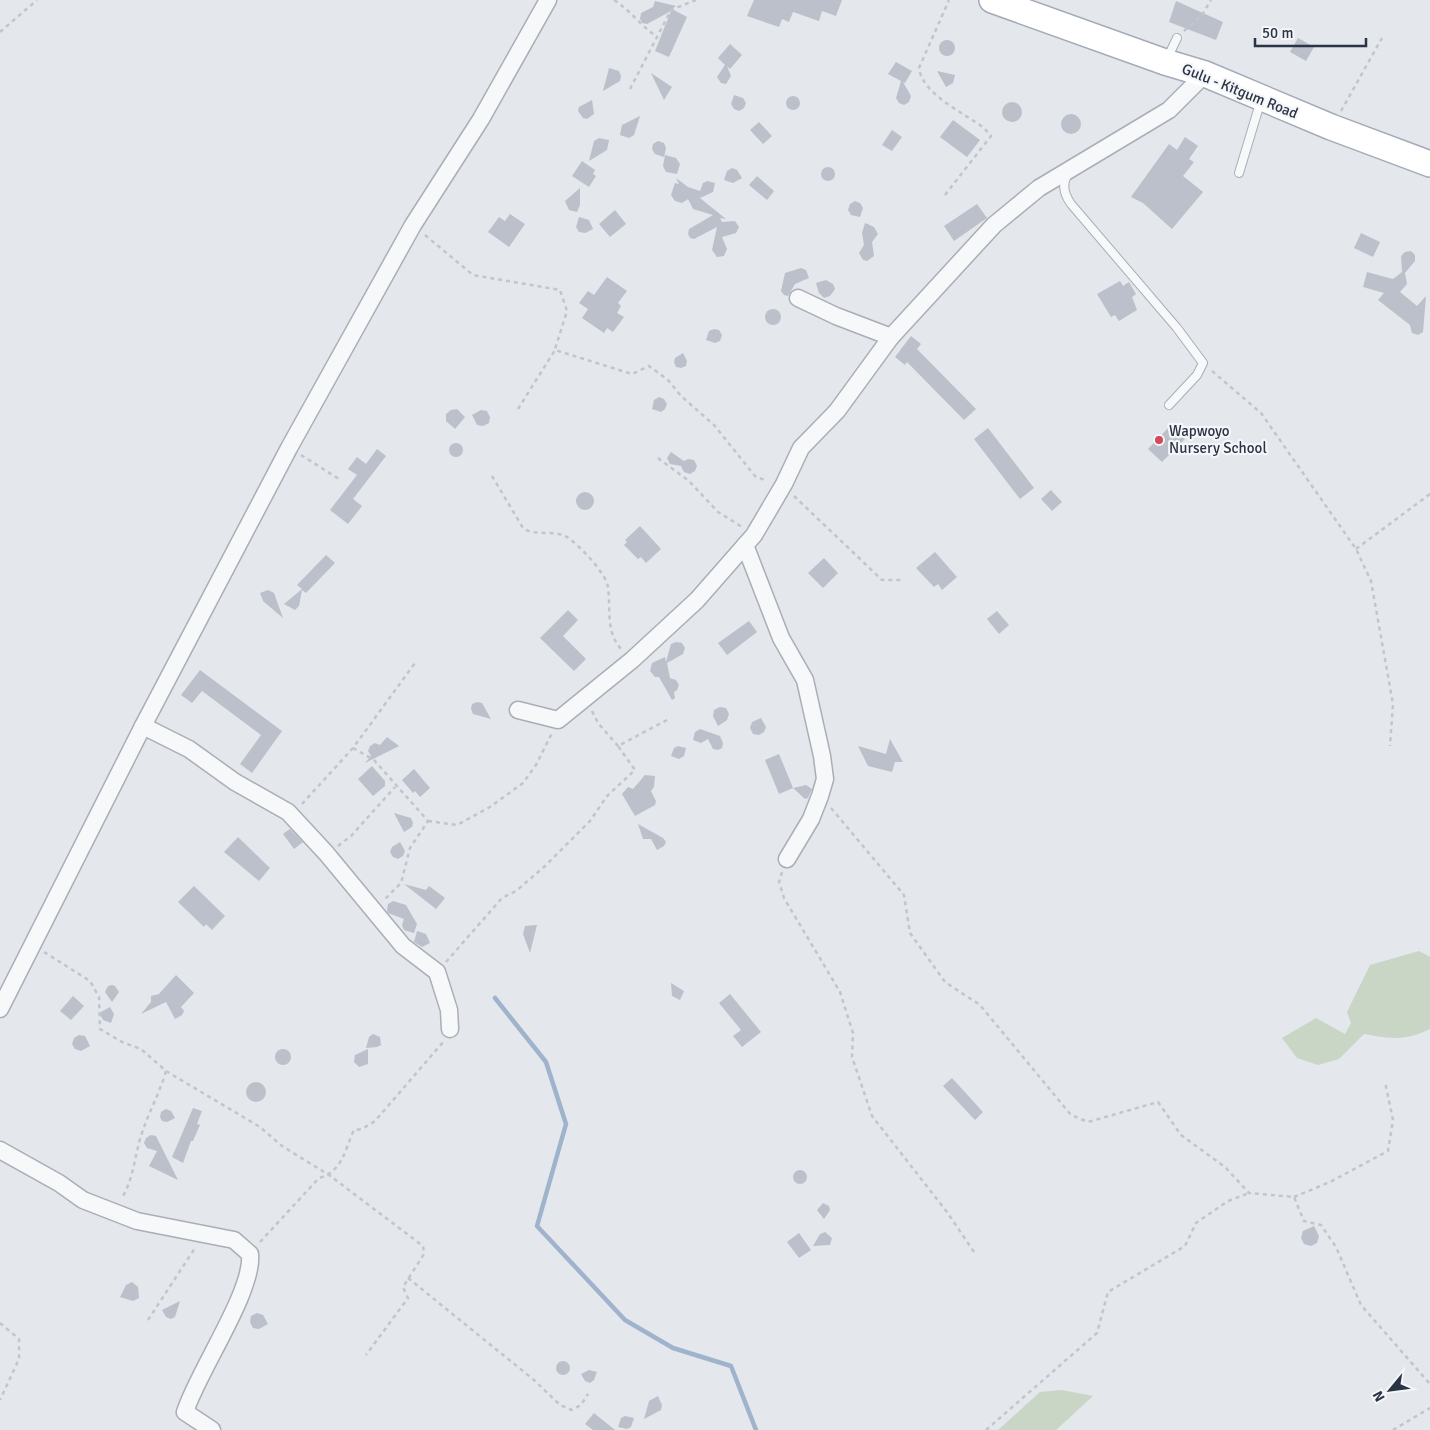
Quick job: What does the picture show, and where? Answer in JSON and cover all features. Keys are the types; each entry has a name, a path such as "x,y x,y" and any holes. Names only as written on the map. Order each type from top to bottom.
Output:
{"main road":[{"name":"Gulu - Kitgum Road","path":"992,0 1022,5 1165,62 1205,74 1332,127 1430,164"}],"street":[{"path":"0,1009 143,726 289,448 413,225 481,119 548,0"},
{"path":"518,710 558,720 632,660 697,600 749,540 784,484 801,448 837,411 891,337 935,287 1007,213 1032,192 1169,110 1205,74"},
{"path":"798,298 836,316 891,337"},
{"path":"749,540 781,638 805,680 822,756 825,779 810,819 787,859"},
{"path":"143,726 189,749 235,782 288,812 326,853 404,946 437,972 449,1010 450,1029"},
{"path":"0,1150 59,1183 83,1200 136,1221 201,1232 234,1240 250,1254 251,1262 246,1283 192,1391 185,1412 212,1430"}],"lane":[{"path":"1165,62 1177,38"},
{"path":"1239,173 1261,98"},
{"path":"1075,166 1065,178 1066,198 1188,342 1203,364 1197,375 1169,405"}],"path":[{"path":"0,32 37,0"},
{"path":"614,0 636,16 641,26 656,36"},
{"path":"630,89 671,10 696,0"},
{"path":"945,196 991,136 984,128 930,90 920,77 919,68 948,0"},
{"path":"1177,38 1202,15 1211,0"},
{"path":"1332,127 1382,38"},
{"path":"413,225 473,275 560,290 567,311 555,350 518,409"},
{"path":"555,350 632,374 649,366 668,380 681,396 714,425 755,476 775,484 784,484 804,508 882,580 901,580"},
{"path":"1203,364 1260,413 1356,549 1371,581 1393,704 1390,746"},
{"path":"289,448 339,479"},
{"path":"658,458 689,481 718,512 749,540"},
{"path":"492,476 523,528 531,534 548,533 566,536 601,572 608,586 608,620 617,645 632,660"},
{"path":"1356,549 1430,494"},
{"path":"288,812 305,802 353,748 415,663"},
{"path":"437,972 502,898 516,891 544,867 590,821 607,796 635,770 598,723 585,697"},
{"path":"353,748 374,760 428,821 457,825 464,823 524,783 536,765 558,720"},
{"path":"618,746 667,720"},
{"path":"326,853 351,836 396,787"},
{"path":"820,796 904,895 910,933 946,982 980,1005 1071,1115 1088,1122 1158,1102 1181,1135 1225,1167 1249,1193"},
{"path":"374,911 400,882 410,848 428,821"},
{"path":"787,859 779,882 784,898 840,992 853,1033 852,1057 872,1116 947,1212 974,1252"},
{"path":"32,945 90,981 99,997 100,1029 122,1042 142,1049 166,1071 260,1127 282,1146 330,1175 423,1246 424,1254 402,1287 408,1298 366,1355"},
{"path":"250,1254 318,1178 330,1175 340,1166 354,1130 362,1129 375,1121 446,1040 450,1029"},
{"path":"114,1212 131,1182 141,1136 166,1071"},
{"path":"986,1430 1097,1333 1108,1292 1185,1246 1196,1223 1228,1201 1249,1193 1294,1197 1330,1182 1388,1151 1393,1120 1385,1082"},
{"path":"1294,1197 1304,1221 1321,1225 1336,1247 1361,1305 1430,1384"},
{"path":"148,1320 194,1250 201,1232"},
{"path":"408,1278 534,1380 560,1406 572,1410 581,1405 588,1394"},
{"path":"0,1323 19,1339 19,1359 0,1400"},
{"path":"1393,1430 1430,1408"}],"green space":[{"path":"1419,951 1430,957 1430,1029 1413,1036 1398,1038 1364,1034 1339,1059 1318,1065 1297,1058 1282,1038 1316,1018 1345,1034 1351,1023 1347,1012 1370,965"},
{"path":"1062,1390 1093,1396 1056,1430 998,1430 1040,1392"}],"building":[{"path":"754,0 842,0 836,16 822,11 819,21 793,12 789,22 782,19 779,27 747,16"},
{"path":"655,1 676,6 672,9 687,17 669,57 655,51 671,11 647,24 642,23 640,19 641,13 653,7"},
{"path":"1176,1 1223,22 1216,40 1169,22"},
{"path":"1298,38 1314,47 1306,61 1290,52"},
{"path":"944,40 950,40 955,45 953,54 944,56 939,51 939,45"},
{"path":"730,44 742,55 730,69 727,66 731,76 726,84 721,83 717,77 725,65 718,58"},
{"path":"896,62 912,71 905,83 903,82 911,96 909,102 904,105 899,103 896,98 901,81 888,74"},
{"path":"609,68 619,71 620,81 603,91"},
{"path":"937,71 955,75 953,83 946,87"},
{"path":"651,73 672,87 664,100"},
{"path":"734,95 743,98 746,103 744,108 739,111 734,109 731,104"},
{"path":"793,96 798,98 800,103 798,108 793,110 788,108 786,103 788,98"},
{"path":"592,100 594,114 587,119 583,118 578,111 579,107"},
{"path":"1012,102 1019,105 1022,112 1019,119 1012,122 1005,119 1002,112 1005,105"},
{"path":"1071,114 1078,117 1081,124 1078,131 1071,134 1064,131 1061,124 1064,117"},
{"path":"640,116 634,135 629,138 620,135 622,125"},
{"path":"953,120 980,140 967,157 940,137"},
{"path":"759,122 772,136 763,144 750,130"},
{"path":"892,130 902,137 892,151 882,145"},
{"path":"1185,137 1198,146 1189,159 1194,162 1183,176 1203,192 1172,229 1143,203 1131,197 1169,144 1177,150"},
{"path":"599,138 609,140 607,150 589,161 594,141"},
{"path":"658,141 664,143 666,148 664,157 655,154 652,149 653,144"},
{"path":"665,155 676,158 680,164 677,174 666,172 663,166"},
{"path":"582,161 595,170 593,174 596,176 589,187 572,176"},
{"path":"825,167 831,167 835,174 831,181 825,181 821,177 821,171"},
{"path":"732,168 737,170 742,178 733,183 724,180 727,171"},
{"path":"757,176 774,191 767,200 749,185"},
{"path":"676,178 688,187 700,191 703,183 707,181 715,183 713,192 700,198 726,219 720,218 722,222 735,221 739,227 736,233 722,237 727,249 724,256 717,257 712,250 717,227 694,239 690,238 688,234 689,229 713,215 693,209 688,199 682,203 675,201 671,195 675,183 679,184"},
{"path":"580,188 580,205 577,212 569,210 565,201"},
{"path":"855,201 860,203 863,208 860,217 851,215 848,210 850,204"},
{"path":"977,204 987,218 954,241 944,226"},
{"path":"615,210 626,224 610,237 599,224"},
{"path":"510,214 525,224 509,247 488,232 499,217 505,221"},
{"path":"579,217 589,220 593,229 585,233 579,232 576,227"},
{"path":"865,223 874,227 878,234 872,242 874,256 867,261 863,260 859,253 864,245 862,233"},
{"path":"1361,233 1380,242 1373,257 1354,248"},
{"path":"1411,251 1415,255 1415,261 1405,273 1407,284 1400,292 1417,306 1426,296 1423,332 1418,335 1412,333 1410,325 1378,300 1384,293 1363,287 1367,272 1393,279 1402,272 1401,256 1405,252"},
{"path":"801,268 806,270 809,278 795,284 788,296 784,295 781,291 785,273"},
{"path":"607,277 627,291 618,303 621,306 617,313 624,317 613,332 607,328 604,333 582,318 588,309 579,303 588,291 594,295"},
{"path":"826,280 833,284 835,289 830,296 824,298 819,293 816,283"},
{"path":"1120,281 1123,286 1129,282 1136,294 1132,297 1137,310 1119,321 1115,315 1111,317 1097,294"},
{"path":"770,309 776,309 781,314 779,323 770,325 765,320 765,314"},
{"path":"719,330 722,335 720,341 715,343 706,340 709,331"},
{"path":"911,336 921,344 917,349 976,409 964,420 907,362 905,365 895,357"},
{"path":"683,353 687,361 686,366 676,367 675,358"},
{"path":"659,397 664,399 667,404 661,412 652,409 654,400"},
{"path":"457,409 465,417 455,429 446,421 446,414 451,410"},
{"path":"481,410 487,411 490,417 489,423 483,426 477,425 472,415"},
{"path":"1171,425 1185,439 1162,462 1148,449"},
{"path":"988,428 1034,488 1020,499 974,439"},
{"path":"456,443 461,445 463,450 461,455 456,457 451,455 449,450 451,445"},
{"path":"377,449 386,456 353,499 362,506 348,524 330,510 357,475 348,469 357,457 366,464"},
{"path":"671,452 684,461 688,459 694,460 697,466 695,471 690,474 684,472 681,466 670,464 667,458"},
{"path":"1051,490 1062,502 1052,511 1041,499"},
{"path":"585,492 591,495 594,501 591,507 585,510 579,507 576,501 579,495"},
{"path":"640,526 661,549 646,563 641,557 638,559 624,545 627,542 625,540"},
{"path":"935,552 957,577 942,590 938,584 934,587 916,568"},
{"path":"326,555 335,563 306,593 302,590 299,606 295,610 284,604 302,589 297,585"},
{"path":"824,558 838,573 823,588 808,573"},
{"path":"268,590 274,593 283,618 263,601 260,593"},
{"path":"568,610 578,620 563,636 586,659 574,671 540,638"},
{"path":"997,611 1009,625 999,634 987,619"},
{"path":"749,621 757,632 727,655 718,643"},
{"path":"676,642 682,643 685,648 683,654 667,663 670,678 676,680 679,685 674,692 675,698 672,700 659,677 655,677 650,671 652,663 665,657 666,662 671,644"},
{"path":"200,670 282,731 252,773 240,764 261,735 202,691 192,703 181,695"},
{"path":"482,703 491,719 473,714 472,704"},
{"path":"720,707 726,708 729,714 727,720 718,726 713,716 714,710"},
{"path":"761,718 766,727 764,732 759,735 753,734 750,728 752,722"},
{"path":"700,729 720,736 723,743 722,748 718,750 713,749 708,739 701,743 693,740 695,732"},
{"path":"387,737 399,746 365,763 371,756 368,751 370,746 375,743 380,745"},
{"path":"890,739 903,762 895,762 892,772 868,766 858,746 886,754"},
{"path":"678,746 686,748 684,756 679,759 671,756 674,748"},
{"path":"779,754 793,788 779,794 765,760"},
{"path":"372,766 385,781 385,786 373,796 358,779"},
{"path":"414,769 430,788 420,797 415,791 413,793 402,780"},
{"path":"645,775 655,776 654,787 651,791 656,801 655,805 635,816 622,794 628,787 633,789"},
{"path":"806,785 812,789 808,798 805,799 793,788"},
{"path":"394,813 411,818 412,827 404,832"},
{"path":"638,824 663,838 666,842 664,846 657,850 651,839 643,839"},
{"path":"290,829 303,842 294,849 283,834"},
{"path":"238,837 270,868 259,881 224,852"},
{"path":"400,842 405,851 403,856 398,859 393,857 390,852 392,847"},
{"path":"404,884 426,890 429,886 445,898 436,909"},
{"path":"194,886 225,916 212,930 206,924 204,927 178,902"},
{"path":"393,901 406,905 417,924 414,933 404,930 402,925 404,919 388,913 388,904"},
{"path":"537,925 530,953 523,934 525,926"},
{"path":"417,931 426,934 430,943 422,947 414,942"},
{"path":"176,975 194,993 181,1007 184,1011 182,1015 175,1019 166,1002 141,1014 151,1002 151,996 159,994"},
{"path":"671,983 684,991 680,1000 672,996"},
{"path":"112,985 119,992 112,1002 105,992 108,986"},
{"path":"730,994 761,1032 742,1047 733,1036 741,1030 719,1003"},
{"path":"73,996 84,1006 71,1020 60,1011"},
{"path":"110,1007 114,1014 111,1023 103,1020 99,1013"},
{"path":"373,1034 380,1037 381,1045 366,1048 369,1037"},
{"path":"79,1035 85,1036 90,1046 81,1051 75,1049 72,1044 74,1038"},
{"path":"283,1049 289,1051 291,1057 289,1063 283,1065 277,1063 275,1057 277,1051"},
{"path":"368,1049 368,1064 359,1067 354,1062 355,1055"},
{"path":"952,1078 983,1112 975,1120 943,1086"},
{"path":"256,1082 263,1085 266,1092 263,1099 256,1102 249,1099 246,1092 249,1085"},
{"path":"193,1108 202,1111 197,1124 200,1125 193,1141 191,1141 183,1163 172,1157"},
{"path":"166,1109 171,1111 175,1118 167,1122 162,1121 160,1117 161,1112"},
{"path":"151,1135 156,1136 178,1180 149,1166 157,1151 147,1148 144,1143 146,1138"},
{"path":"797,1170 803,1170 807,1177 803,1184 797,1184 793,1180 793,1174"},
{"path":"823,1203 829,1206 830,1210 824,1219 817,1210"},
{"path":"1314,1226 1319,1236 1317,1243 1311,1246 1304,1244 1301,1238 1303,1231"},
{"path":"825,1232 832,1238 830,1245 813,1246 820,1234"},
{"path":"799,1233 811,1250 799,1258 787,1242"},
{"path":"132,1282 138,1287 139,1298 133,1301 120,1297 126,1285"},
{"path":"180,1301 175,1317 171,1319 166,1317 162,1310"},
{"path":"257,1313 263,1315 268,1324 259,1329 253,1328 250,1322 251,1316"},
{"path":"560,1361 566,1361 570,1368 566,1375 560,1375 556,1371 556,1365"},
{"path":"589,1370 597,1372 594,1380 590,1383 585,1381 581,1374"},
{"path":"658,1396 662,1405 661,1410 644,1419 649,1401"},
{"path":"594,1413 615,1430 593,1430 585,1424"},
{"path":"625,1416 634,1418 631,1427 627,1429 618,1427 621,1418"}],"waterway":[{"path":"495,998 546,1062 566,1124 537,1226 625,1320 673,1348 731,1366 756,1430"}],"place":[{"name":"Wapwoyo Nursery School","path":"1159,440"}]}
